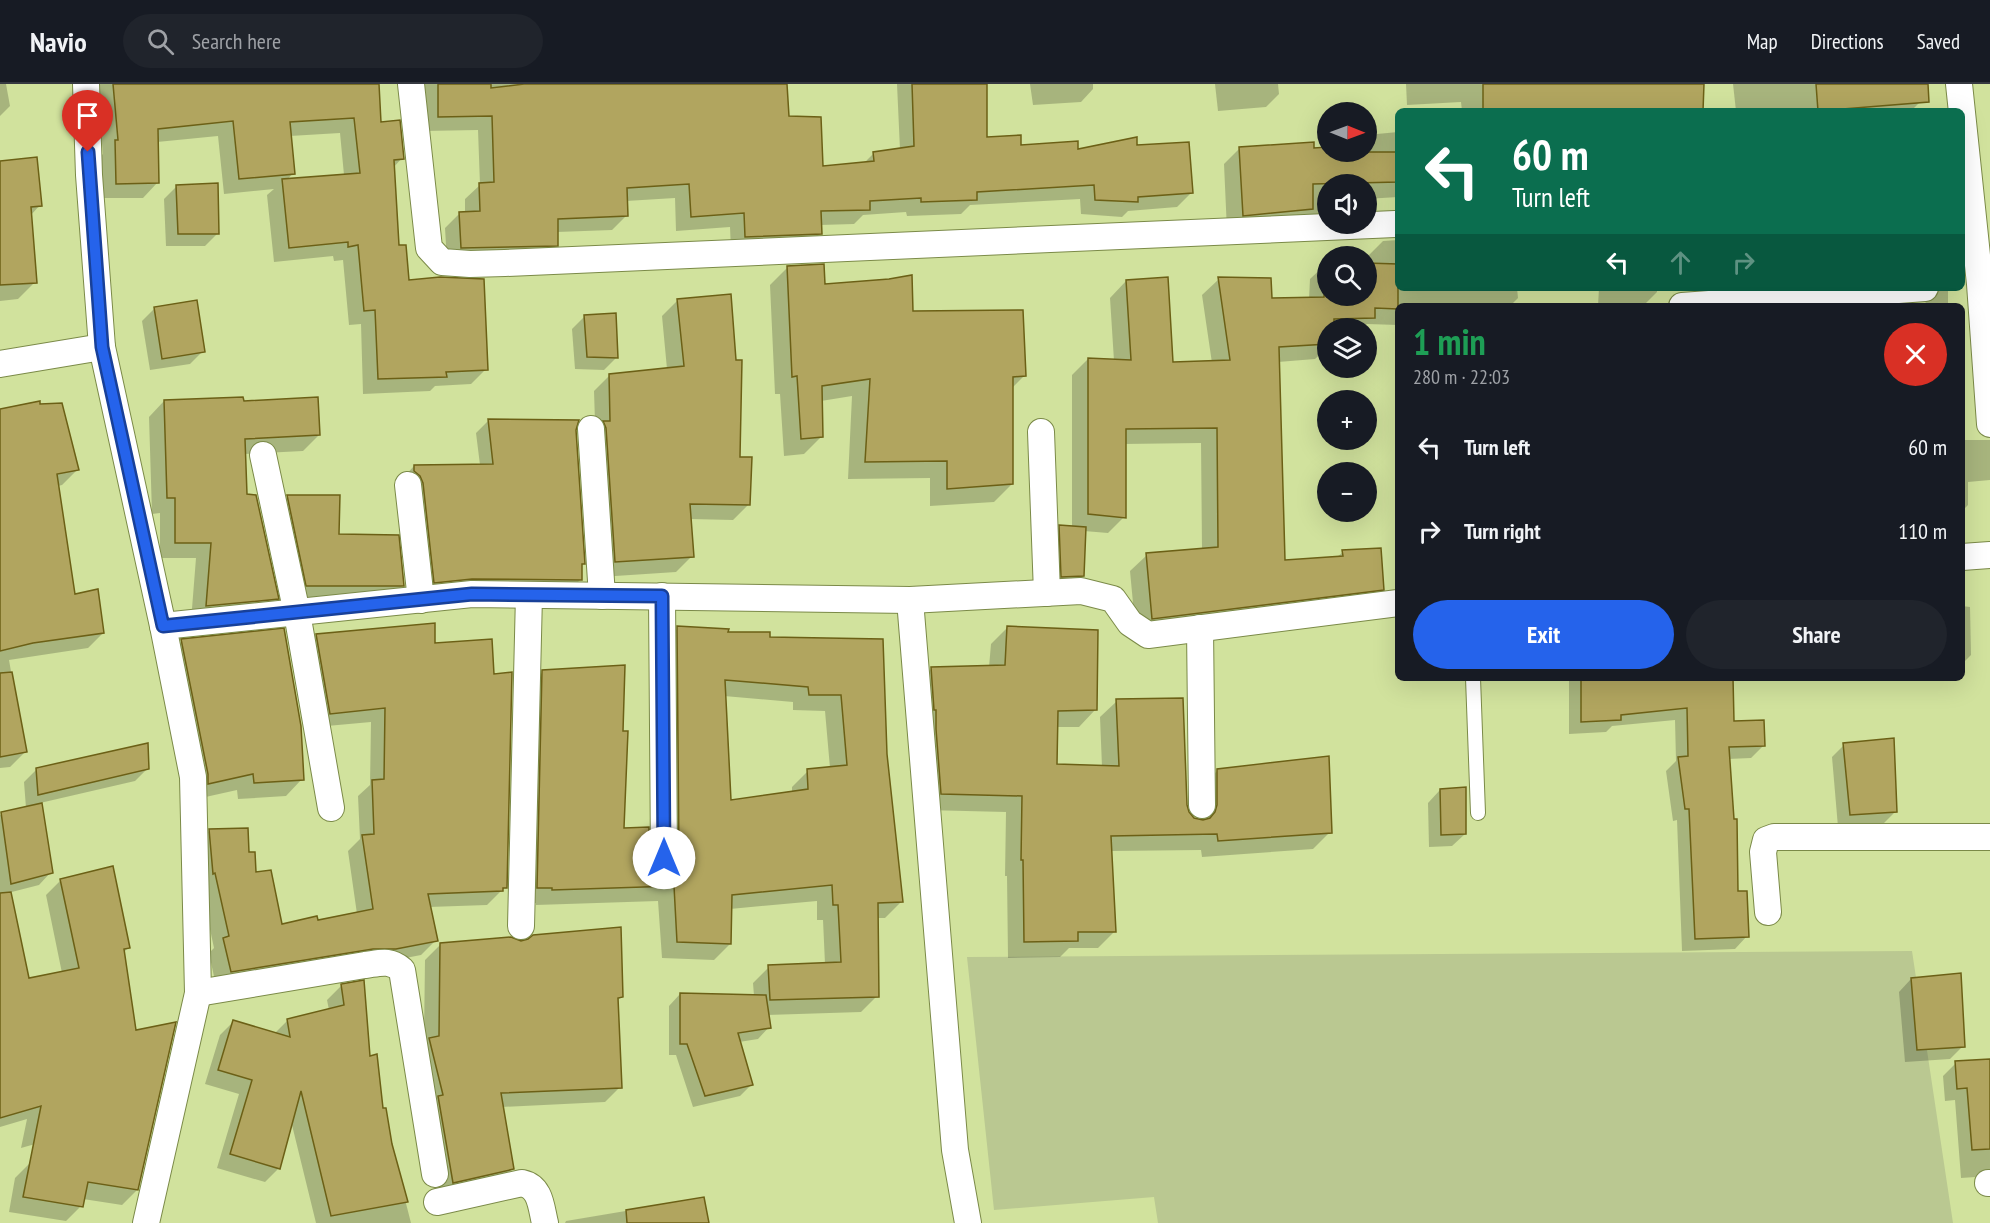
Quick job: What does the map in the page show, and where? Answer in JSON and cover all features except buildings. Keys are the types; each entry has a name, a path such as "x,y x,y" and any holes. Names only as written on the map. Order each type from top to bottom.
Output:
{"street":[{"path":"86,84 89,175 102,347 163,626 193,777 198,993 146,1223"},
{"path":"411,84 429,249 442,262 505,263 1395,224"},
{"path":"1959,84 1960,108"},
{"path":"1965,184 1971,285 1990,424"},
{"path":"1722,303 1884,291"},
{"path":"0,364 102,347"},
{"path":"591,429 602,596"},
{"path":"1041,432 1047,593"},
{"path":"262,455 297,613 331,808"},
{"path":"408,484 421,600"},
{"path":"1965,557 1990,555"},
{"path":"163,626 472,594 910,600 1081,591 1113,599 1130,623 1148,635 1395,603"},
{"path":"521,926 528,595"},
{"path":"662,596 664,858"},
{"path":"910,600 955,1150 968,1223"},
{"path":"1200,628 1202,804"},
{"path":"1768,912 1763,852 1766,840 1774,837 1990,837"},
{"path":"198,993 365,965 389,962 396,964 402,970 435,1174"},
{"path":"437,1202 522,1183 536,1190 545,1223"}],"lane":[{"path":"1473,681 1478,813"}],"green space":[{"path":"1912,951 1953,1223 1158,1223 1154,1197 994,1210 967,957"}],"route":[{"path":"88,152 102,347 163,626 472,594 662,596 664,858"}]}
